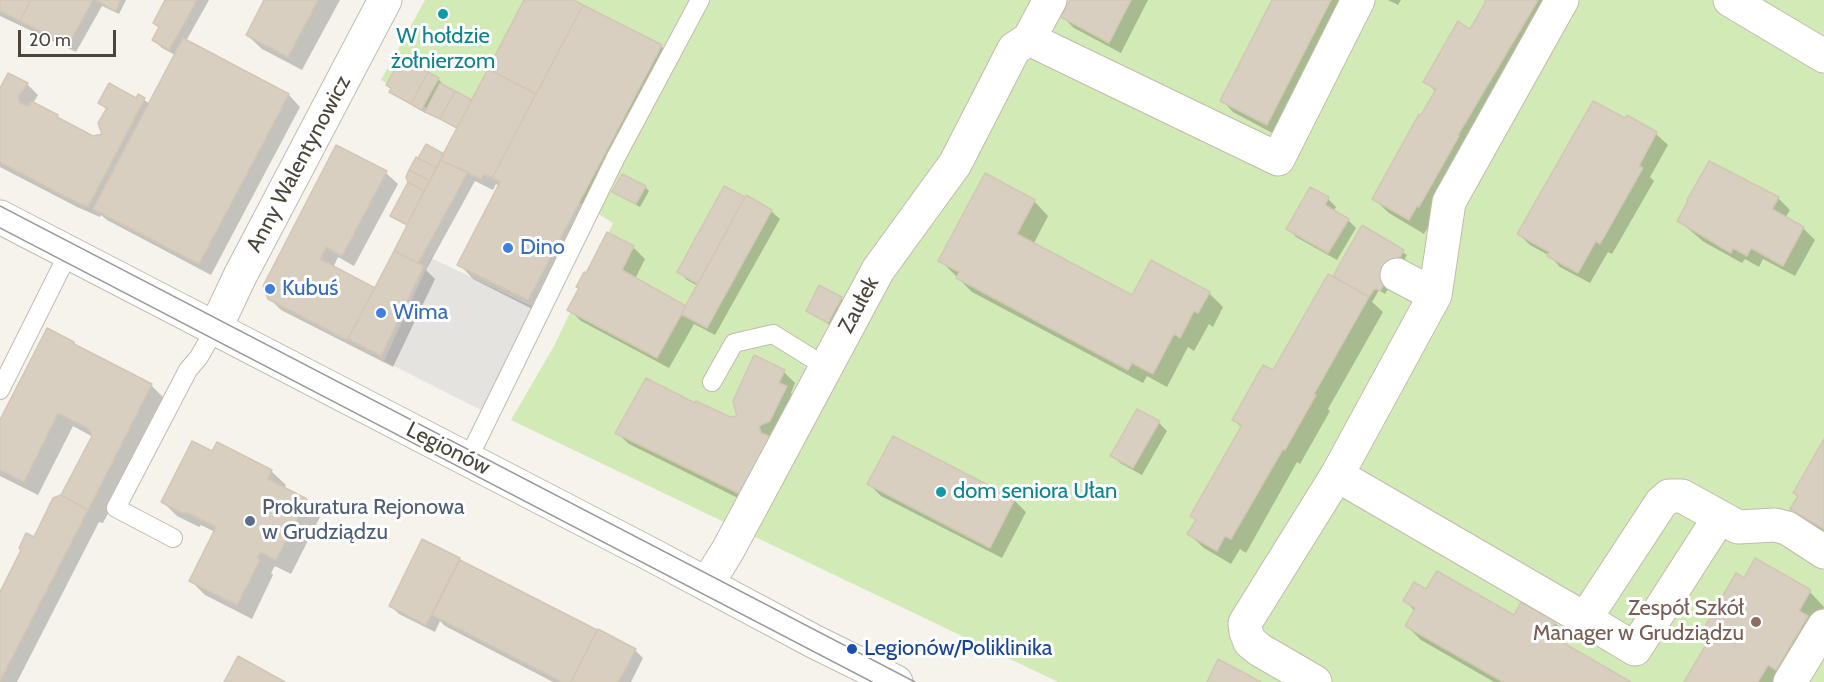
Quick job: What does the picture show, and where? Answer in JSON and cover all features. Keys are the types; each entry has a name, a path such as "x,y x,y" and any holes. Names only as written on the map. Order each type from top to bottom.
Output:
{"street":[{"name":"Anny Walentynowicz","path":"215,329 240,276 385,0"},
{"name":"Zaułek","path":"707,584 878,270 955,164 1014,49 1029,39 1050,0"},
{"path":"1029,39 1278,159 1358,0"},
{"path":"1315,682 1250,642 1245,623 1337,475 1435,295 1449,202 1562,0"},
{"path":"1730,0 1824,56"},
{"name":"Legionów","path":"0,217 468,459 815,642 896,682"},
{"path":"1397,275 1435,295"},
{"path":"1337,475 1635,649 1719,518"},
{"path":"1585,619 1661,503 1669,496 1682,496 1738,527 1775,525 1787,528 1824,552"},
{"path":"1790,682 1824,626"}],"lane":[{"path":"468,459 616,157 700,0"},
{"path":"0,390 69,252"},
{"path":"174,538 116,508 188,370 199,357 215,329"},
{"path":"712,382 734,343 773,334 826,367"}],"green space":[{"path":"425,0 1824,0 1824,682 1058,682 511,420 554,346 613,223 381,80"}],"shaded area":[{"path":"431,258 538,309 487,413 384,361"}],"building":[{"path":"0,0 31,0 20,21 0,11"},
{"path":"31,0 93,0 68,45 20,21"},
{"path":"96,0 121,0 115,11"},
{"path":"165,0 197,0 169,50 152,40 159,27 153,23"},
{"path":"264,0 318,0 288,57 246,35"},
{"path":"524,0 574,0 583,5 536,94 488,69"},
{"path":"1070,0 1131,0 1109,43 1061,17"},
{"path":"1272,0 1331,0 1267,125 1220,101"},
{"path":"1485,0 1538,0 1458,135 1419,207 1417,206 1409,220 1372,199 1419,114 1421,115 1436,89 1423,82 1458,21 1470,29"},
{"path":"583,5 662,45 528,300 457,265 500,182 492,178"},
{"path":"183,38 289,94 199,264 93,209"},
{"path":"401,58 428,72 411,104 389,92 391,88 386,85"},
{"path":"488,69 536,94 492,178 484,174 481,179 440,160"},
{"path":"428,72 439,78 421,110 411,104"},
{"path":"8,73 28,83 18,97 20,103 28,106 31,101 93,136 102,134 98,123 107,108 98,103 109,83 136,98 138,94 145,98 88,207 0,162 0,88"},
{"path":"440,83 455,91 440,119 425,112"},
{"path":"455,91 472,100 457,128 440,119"},
{"path":"1593,101 1625,118 1627,115 1657,132 1639,166 1643,168 1600,244 1596,241 1578,273 1547,256 1549,252 1517,234"},
{"path":"426,144 444,154 437,168 418,158"},
{"path":"336,145 387,171 342,256 326,247 320,259 375,288 347,340 268,299 263,286"},
{"path":"416,157 437,168 430,181 409,170"},
{"path":"440,160 468,172 418,263 394,251"},
{"path":"1709,161 1779,197 1772,209 1804,227 1783,266 1751,248 1747,256 1733,248 1731,253 1677,221"},
{"path":"409,170 430,181 424,191 408,182 406,177"},
{"path":"985,173 1035,200 1017,234 1132,295 1151,260 1210,292 1198,313 1194,311 1180,338 1174,334 1153,374 1132,363 1128,370 956,278 959,272 938,261"},
{"path":"622,174 646,186 636,204 612,192"},
{"path":"408,182 424,191 407,225 390,216"},
{"path":"724,186 745,197 698,284 677,272"},
{"path":"1310,187 1329,197 1325,205 1349,219 1328,253 1286,229"},
{"path":"746,195 772,210 707,328 681,314"},
{"path":"1362,225 1404,250 1380,291 1375,288 1369,297 1333,276"},
{"path":"607,232 634,246 622,270 686,306 657,358 567,310 579,288 576,287 584,272 586,273"},
{"name":"Wima","path":"394,251 424,266 381,356 348,339"},
{"path":"1328,274 1369,297 1285,450 1283,449 1231,539 1225,536 1217,551 1187,534 1196,520 1190,516 1242,425 1232,420 1263,365 1273,370"},
{"path":"819,285 842,297 828,323 806,311"},
{"path":"47,328 152,384 88,510 61,495 92,436 89,429 58,413 24,482 0,470 0,420"},
{"path":"754,355 785,370 779,383 787,386 770,421 759,426 761,433 776,439 744,496 615,433 646,378 695,403 696,401 730,417 737,416 733,401"},
{"path":"1137,409 1160,421 1133,468 1110,456"},
{"name":"dom seniora Ułan","path":"893,436 1015,499 990,548 867,484"},
{"path":"1824,439 1824,529 1790,509 1798,496 1793,493"},
{"name":"Prokuratura Rejonowa w Grudziądzu","path":"192,441 212,451 217,442 272,470 268,479 307,499 276,560 260,552 257,558 260,560 237,605 189,581 216,527 161,502"},
{"path":"61,495 88,510 0,681 0,592 21,550 19,548 26,533 34,537 53,498"},
{"path":"422,539 460,558 426,625 389,606"},
{"name":"Zespół Szkół Manager w Grudziądzu","path":"1755,558 1811,590 1799,611 1808,616 1776,670 1768,665 1758,682 1684,682 1713,633 1704,628 1736,573 1744,578"},
{"path":"460,560 597,630 571,682 562,682 432,615"},
{"path":"1437,571 1514,615 1521,602 1556,622 1548,634 1631,682 1503,682 1405,626 1415,608 1403,601 1414,582 1426,589"},
{"path":"598,629 636,649 618,682 571,682"},
{"path":"238,656 285,682 224,682"},
{"path":"1218,659 1261,682 1207,682"}],"tram line":[{"path":"0,206 915,682"},
{"path":"0,228 872,682"}],"place":[{"name":"W hołdzie żołnierzom","path":"443,14"},
{"name":"Dino","path":"508,248"},
{"name":"Kubuś","path":"270,289"},
{"name":"Wima","path":"381,313"},
{"name":"dom seniora Ułan","path":"941,492"},
{"name":"Prokuratura Rejonowa w Grudziądzu","path":"250,521"},
{"name":"Zespół Szkół Manager w Grudziądzu","path":"1756,622"},
{"name":"Legionów/Poliklinika","path":"852,649"}]}
